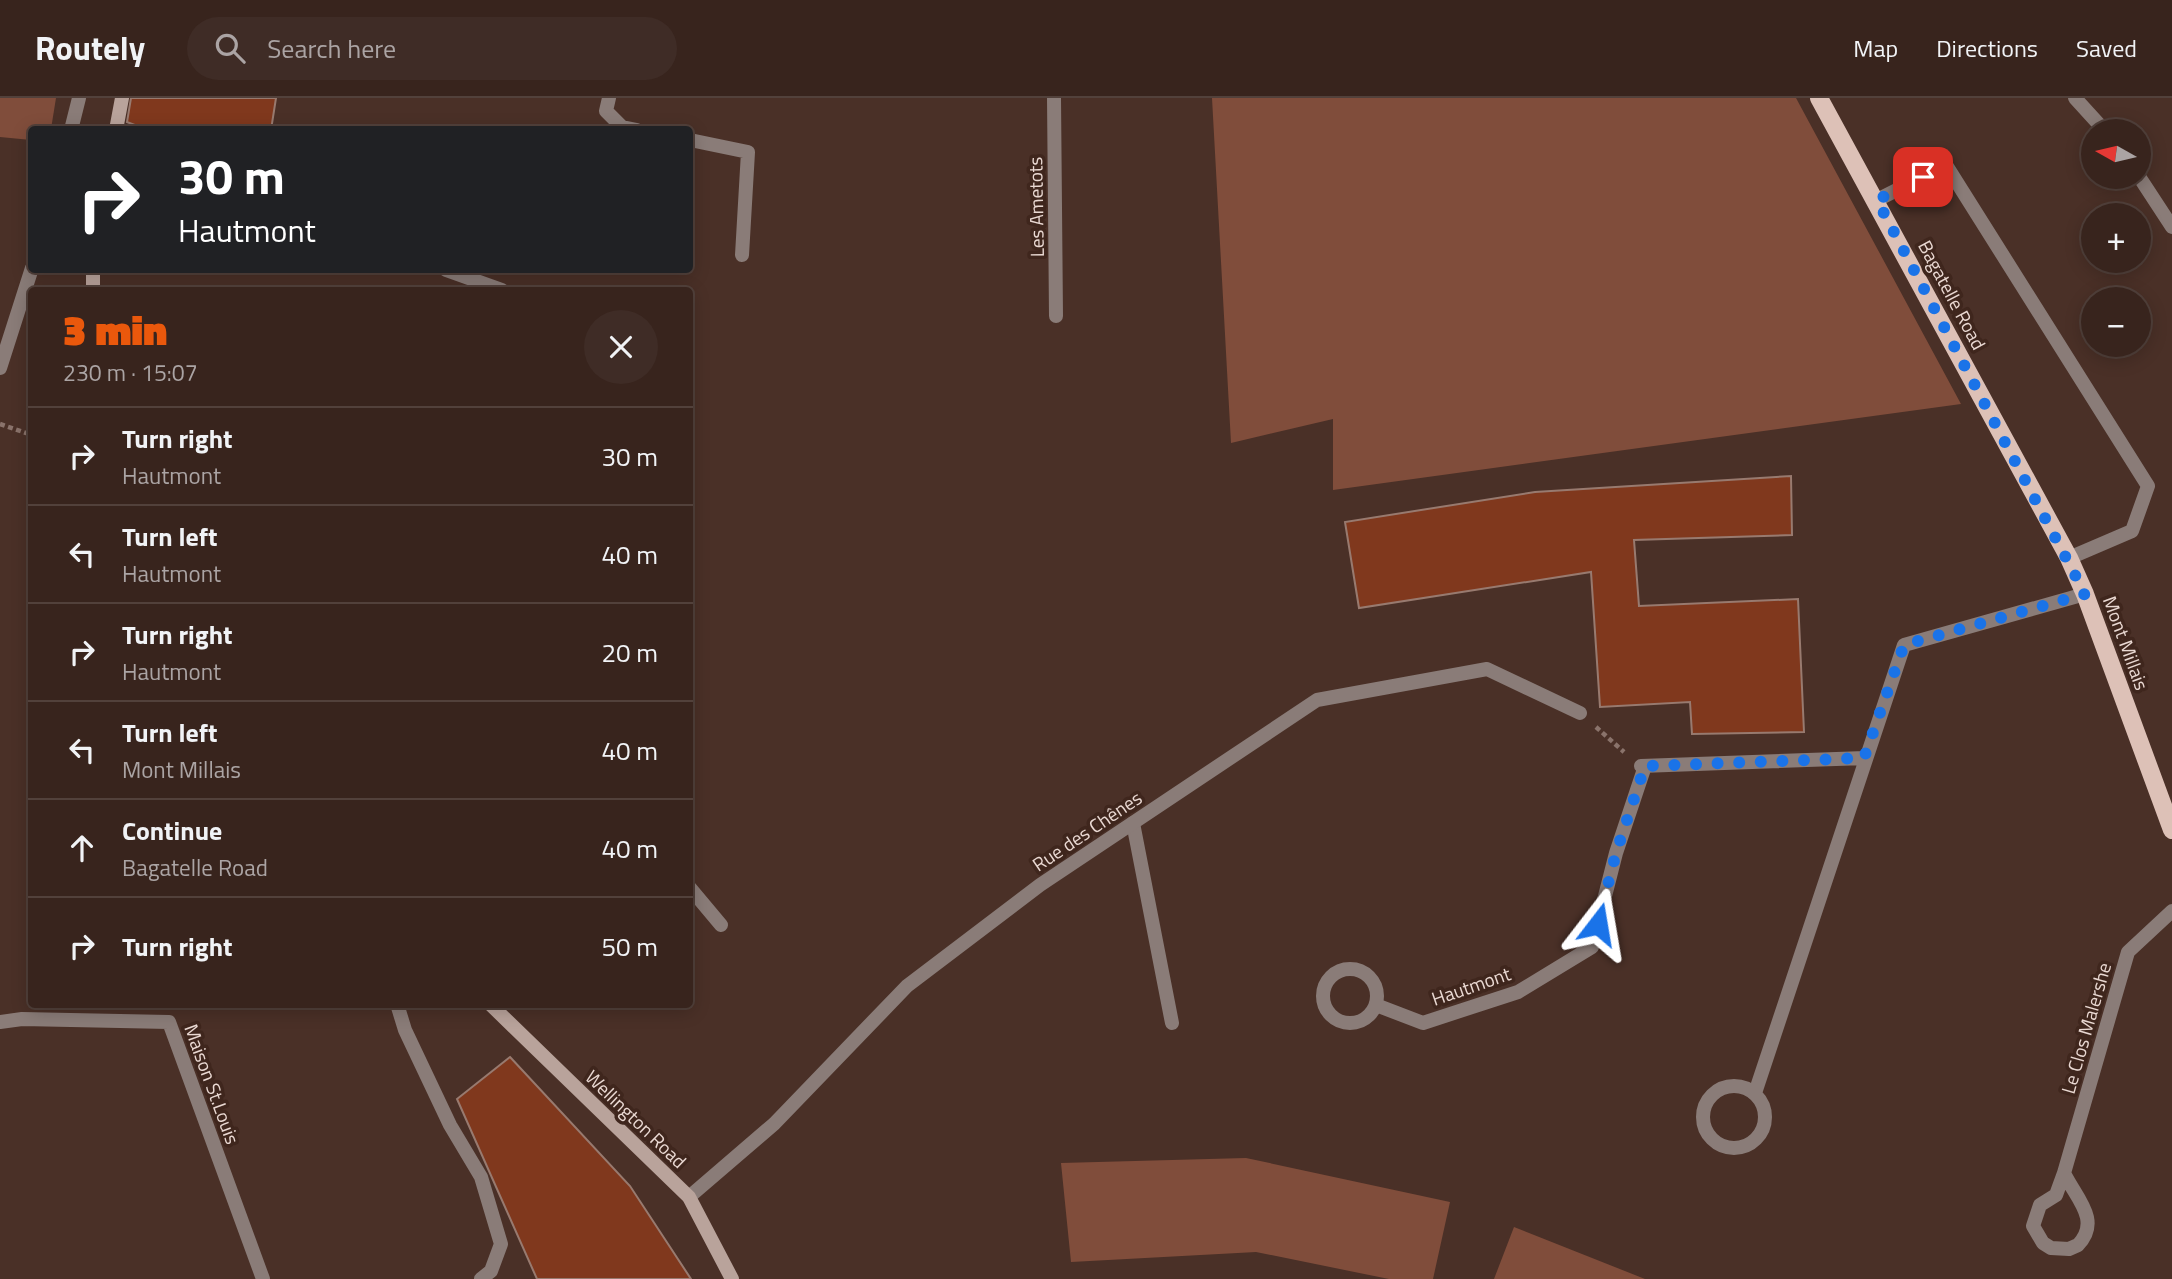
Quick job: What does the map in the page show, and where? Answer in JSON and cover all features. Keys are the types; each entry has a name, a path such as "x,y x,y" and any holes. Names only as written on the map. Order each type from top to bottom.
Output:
{"main road":[{"path":"117,126 122,98"},
{"name":"Bagatelle Road","path":"1819,98 1986,403"},
{"name":"Mont Millais","path":"1986,403 2069,558 2085,594 2172,830"},
{"name":"Wellington Road","path":"494,1008 689,1197 732,1279"}],"street":[{"path":"72,126 79,98"},
{"path":"609,98 606,111 621,126"},
{"name":"Les Ametots","path":"1054,98 1056,316"},
{"path":"2075,98 2094,119"},
{"path":"693,141 748,152 742,255"},
{"path":"1877,200 1946,165 2148,486 2132,531 2069,558"},
{"path":"2147,189 2172,227"},
{"path":"0,368 30,273"},
{"path":"454,273 494,287"},
{"path":"1755,1093 1735,1086 1723,1088 1705,1104 1703,1123 1707,1133 1717,1144 1736,1149 1750,1145 1763,1130 1766,1111 1755,1093 1864,758 1904,645 2085,594"},
{"name":"Rue des Chênes","path":"689,1197 774,1124 907,986 1040,886 1317,700 1487,668 1580,713"},
{"path":"1643,766 1864,758"},
{"name":"Hautmont","path":"1376,1005 1423,1023 1518,992 1592,947 1616,853 1643,766"},
{"path":"1133,823 1172,1023"},
{"path":"693,892 721,925"},
{"name":"Le Clos Malershe","path":"2064,1173 2089,1220 2084,1239 2078,1245 2059,1250 2043,1243 2033,1226 2040,1205 2056,1195 2064,1173 2128,953 2172,911"},
{"path":"398,1008 405,1030 450,1125 481,1177 501,1244 491,1271 481,1279"},
{"name":"Maison St.Louis","path":"0,1022 22,1019 169,1021 263,1279"}],"path":[{"path":"0,424 28,434"},
{"path":"1580,713 1643,766"}],"shaded area":[{"path":"0,98 56,98 51,126 28,126 28,140 0,137"},
{"path":"1212,98 1796,98 1961,404 1333,490 1333,419 1231,443"},
{"path":"1246,1158 1450,1202 1433,1279 1389,1279 1256,1252 1071,1262 1061,1163"},
{"path":"1514,1227 1645,1279 1494,1279"}],"building":[{"path":"131,98 276,98 272,126 137,126 127,122"},
{"path":"1791,476 1792,535 1634,540 1639,606 1798,599 1804,732 1692,734 1690,702 1600,707 1591,572 1359,608 1345,522 1535,492"},
{"path":"510,1057 630,1186 691,1279 537,1279 457,1099"}],"route":[{"path":"1598,924 1616,853 1645,766 1864,758 1904,645 2085,594 2069,558 1877,200 1923,177"}]}
